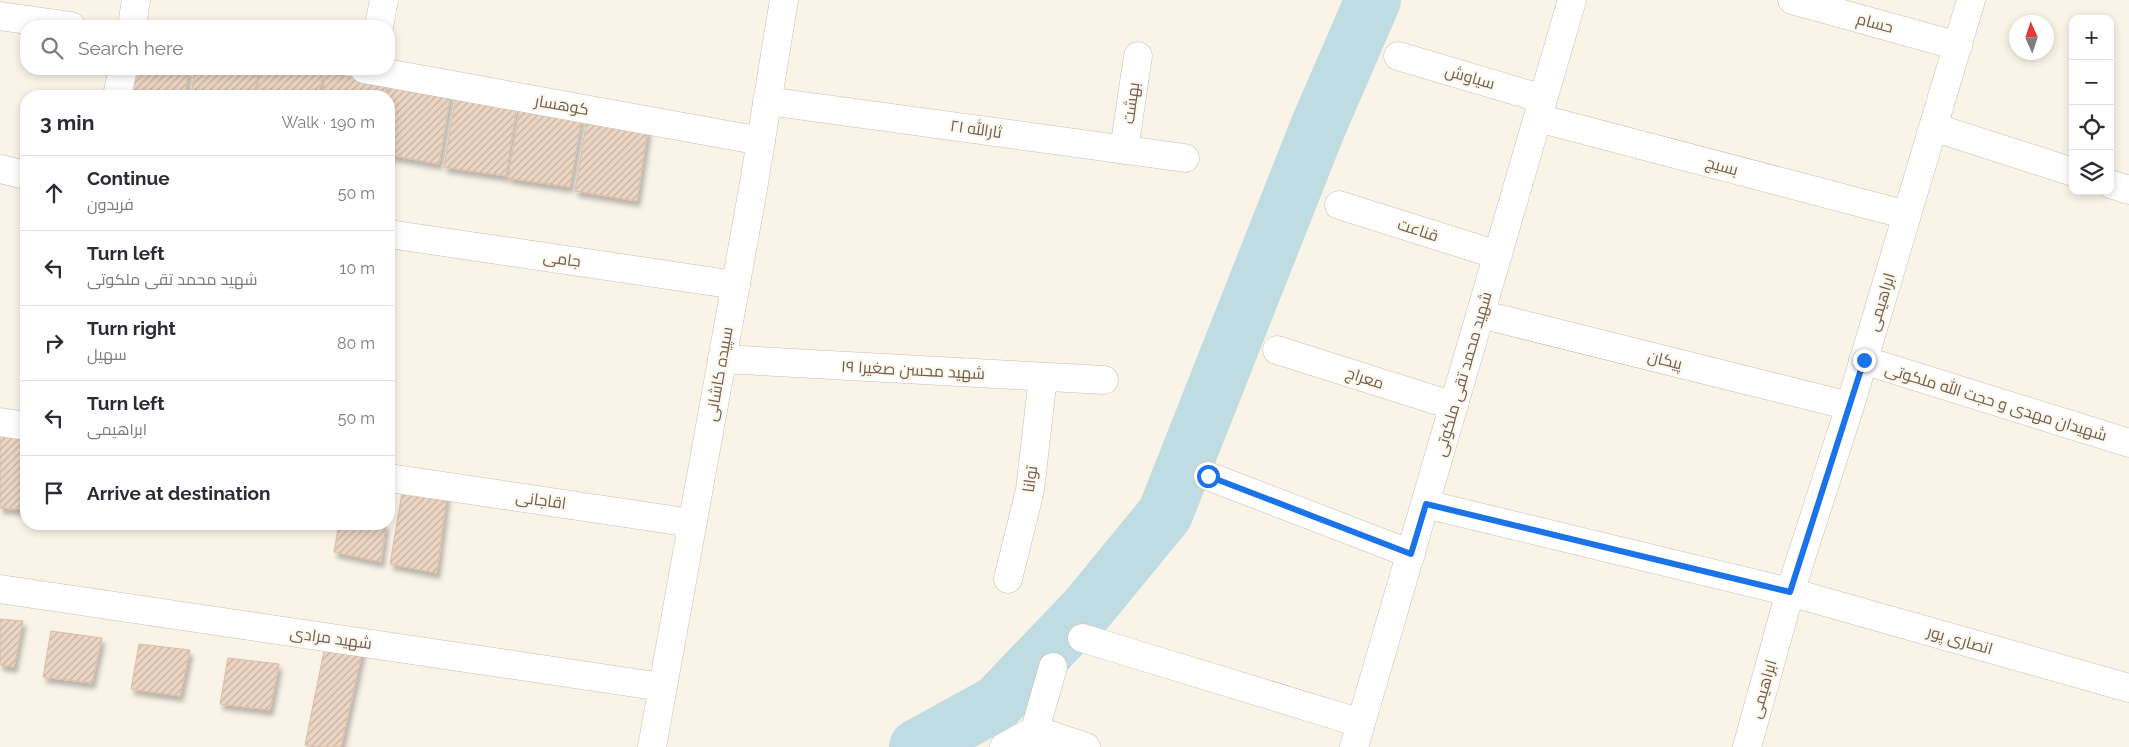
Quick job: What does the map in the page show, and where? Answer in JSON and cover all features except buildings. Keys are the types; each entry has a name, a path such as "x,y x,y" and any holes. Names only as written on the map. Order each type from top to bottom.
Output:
{"street":[{"path":"133,20 136,0"},
{"path":"380,20 384,0"},
{"name":"سپیده کاشانی","path":"652,747 736,285 784,0"},
{"name":"شهید محمد تقی ملکوتی","path":"1358,735 1572,0"},
{"name":"حسام","path":"1792,0 1958,46"},
{"name":"ابراهیمی","path":"1747,747 1790,592 1850,406 1971,0"},
{"path":"0,16 28,20"},
{"name":"بهشت","path":"1124,150 1138,56"},
{"name":"سیاوش","path":"1398,56 1540,108"},
{"name":"کوهسار","path":"395,74 761,141"},
{"path":"118,90 122,75"},
{"name":"ثارالله ۲۱","path":"767,101 1185,158"},
{"name":"بسیج","path":"1540,108 1907,216"},
{"path":"1933,127 2069,171"},
{"path":"0,168 20,173"},
{"path":"2114,185 2129,190"},
{"name":"قناعت","path":"1339,205 1498,255"},
{"name":"جامی","path":"395,235 736,285"},
{"name":"پیکان","path":"1480,314 1850,406"},
{"name":"معراج","path":"1277,350 1454,406"},
{"name":"شهید محسن صغیرا ۱۹","path":"722,359 1104,380"},
{"name":"شهیدان مهدی و حجت الله ملکوتی","path":"1864,360 2129,443"},
{"name":"توانا","path":"1008,579 1030,490 1043,377"},
{"path":"0,422 20,425"},
{"path":"1208,476 1411,554"},
{"name":"اقاجانی","path":"395,479 692,522"},
{"name":"انصاری پور","path":"1426,504 1790,592 2129,688"},
{"name":"شهید مرادی","path":"0,589 662,687"},
{"path":"1082,638 1358,735"},
{"path":"1032,739 1053,667"},
{"path":"1004,747 1032,739 1086,747"}],"waterway":[{"path":"917,747 997,703 1087,609 1165,514 1318,127 1373,0"}],"route":[{"path":"1208,476 1411,554 1426,504 1790,592 1864,360"}]}
